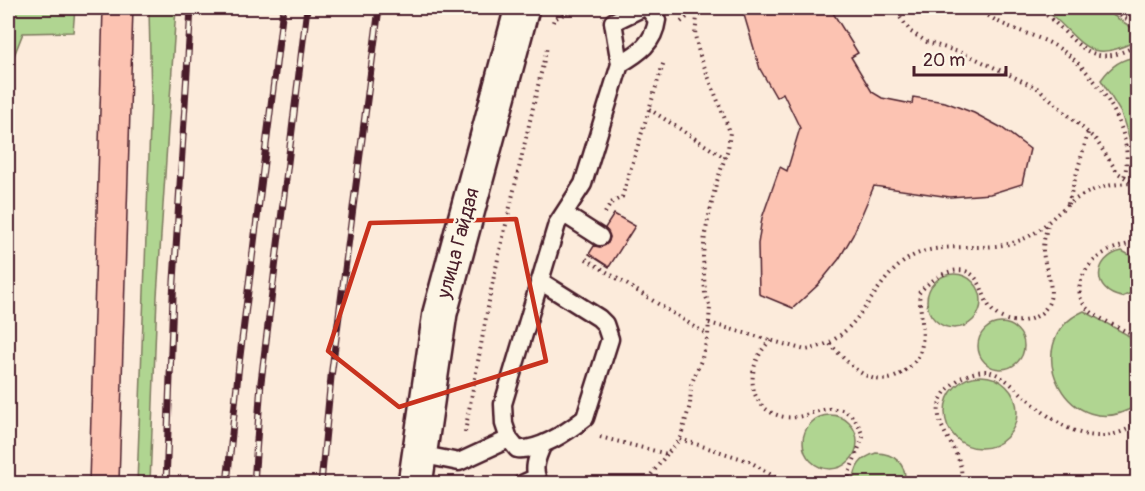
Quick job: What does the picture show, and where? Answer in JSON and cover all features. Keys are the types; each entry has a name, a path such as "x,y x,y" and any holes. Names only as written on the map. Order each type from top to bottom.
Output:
{"street":[{"name":"улица Гайдая","path":"417,469 440,313 522,8"}],"lane":[{"path":"540,280 599,318 605,324 610,339 585,418 543,444 525,450 517,449 509,439 504,424 503,404 540,280 557,224 583,184 620,64 613,22 642,8"},
{"path":"620,64 648,44 655,31 657,20 652,10 648,8"},
{"path":"564,214 596,234"},
{"path":"417,469 459,462 509,439"},
{"path":"533,481 537,458 543,444"}],"path":[{"path":"551,30 554,19 577,8"},
{"path":"674,28 698,8"},
{"path":"644,483 680,440 690,405 691,385 708,335 710,307 705,294 703,256 716,184 725,158 730,132 699,53 695,35 698,8"},
{"path":"893,8 910,32 927,42 978,59 1039,88 1088,133 1118,173 1137,186"},
{"path":"979,8 1008,27 1032,34 1060,48 1083,67 1101,90 1116,115 1128,163 1124,177"},
{"path":"1037,8 1091,54 1112,57 1137,44"},
{"path":"1111,8 1122,17 1137,24"},
{"path":"459,462 492,285 549,42"},
{"path":"665,58 622,197 611,203 596,234 578,254 708,335"},
{"path":"649,109 725,158"},
{"path":"1068,205 1088,133"},
{"path":"709,323 805,350 830,344 868,307 891,273 911,257 934,249 964,249 1017,242 1042,230 1068,205 1086,192 1108,184 1132,183"},
{"path":"830,344 853,368 872,379 893,379 909,368 920,354 922,332 919,292 928,282 944,273 964,271 977,279 992,310 1004,320 1019,322 1040,314 1049,302 1052,285 1043,249 1050,221"},
{"path":"1137,241 1105,252 1090,265 1080,279 1080,292 1085,306 1137,338"},
{"path":"771,340 753,363 751,377 755,393 767,408 784,417 806,416 836,409 850,414 859,424 863,437 849,473 848,483"},
{"path":"960,483 963,475 957,453 939,417 940,401 954,382 967,374 990,371 1009,382 1052,420 1076,432 1100,437 1124,432 1137,423"},
{"path":"570,429 667,454"},
{"path":"680,440 749,462 786,483"}],"highlighted area":[{"path":"516,219 546,361 399,407 328,351 370,223"}],"green space":[{"path":"11,8 75,8 73,32 23,33 8,71 8,19"},
{"path":"149,8 176,8 157,296 150,483 137,484 151,100"},
{"path":"1043,8 1102,8 1137,31 1137,40 1119,48 1105,51 1094,50 1075,38"},
{"path":"1137,57 1137,144 1131,144 1121,113 1101,80 1116,64"},
{"path":"1122,251 1137,259 1138,290 1122,297 1105,289 1100,274 1105,260 1112,254"},
{"path":"949,274 959,274 969,278 977,286 981,301 977,316 969,324 959,328 949,328 939,324 931,316 927,306 927,296 931,286 939,278"},
{"path":"1084,311 1126,334 1137,344 1137,405 1113,415 1091,413 1072,403 1059,386 1052,366 1053,345 1063,326"},
{"path":"1001,323 1010,324 1017,330 1023,337 1023,355 1017,362 1010,368 1001,369 992,368 985,362 979,355 978,346 979,337 985,330 992,324"},
{"path":"988,376 1007,386 1015,398 1017,412 1015,426 1007,438 995,446 974,448 955,438 947,426 945,405 955,386 967,378"},
{"path":"825,415 835,415 845,419 853,427 857,442 853,457 845,465 835,469 825,469 815,465 807,457 803,447 803,437 807,427 815,419"},
{"path":"876,453 894,457 898,461 904,470 905,483 854,483 855,472 859,464"}],"building":[{"path":"103,8 133,8 119,483 89,483"},
{"path":"742,8 830,8 858,53 851,57 872,92 882,98 912,104 913,97 945,102 974,113 1002,128 1030,149 1022,184 990,194 950,197 874,186 853,235 839,259 818,285 793,308 759,294 758,244 762,218 780,167 787,171 800,128 783,93 776,97 760,69"},
{"path":"614,214 635,226 609,267 589,254 594,246 600,247 608,243 610,237 605,228"}],"railway":[{"path":"166,484 173,297 191,8"},
{"path":"227,484 239,364 283,8"},
{"path":"254,484 261,382 307,8"},
{"path":"321,484 331,377 379,8"}]}
